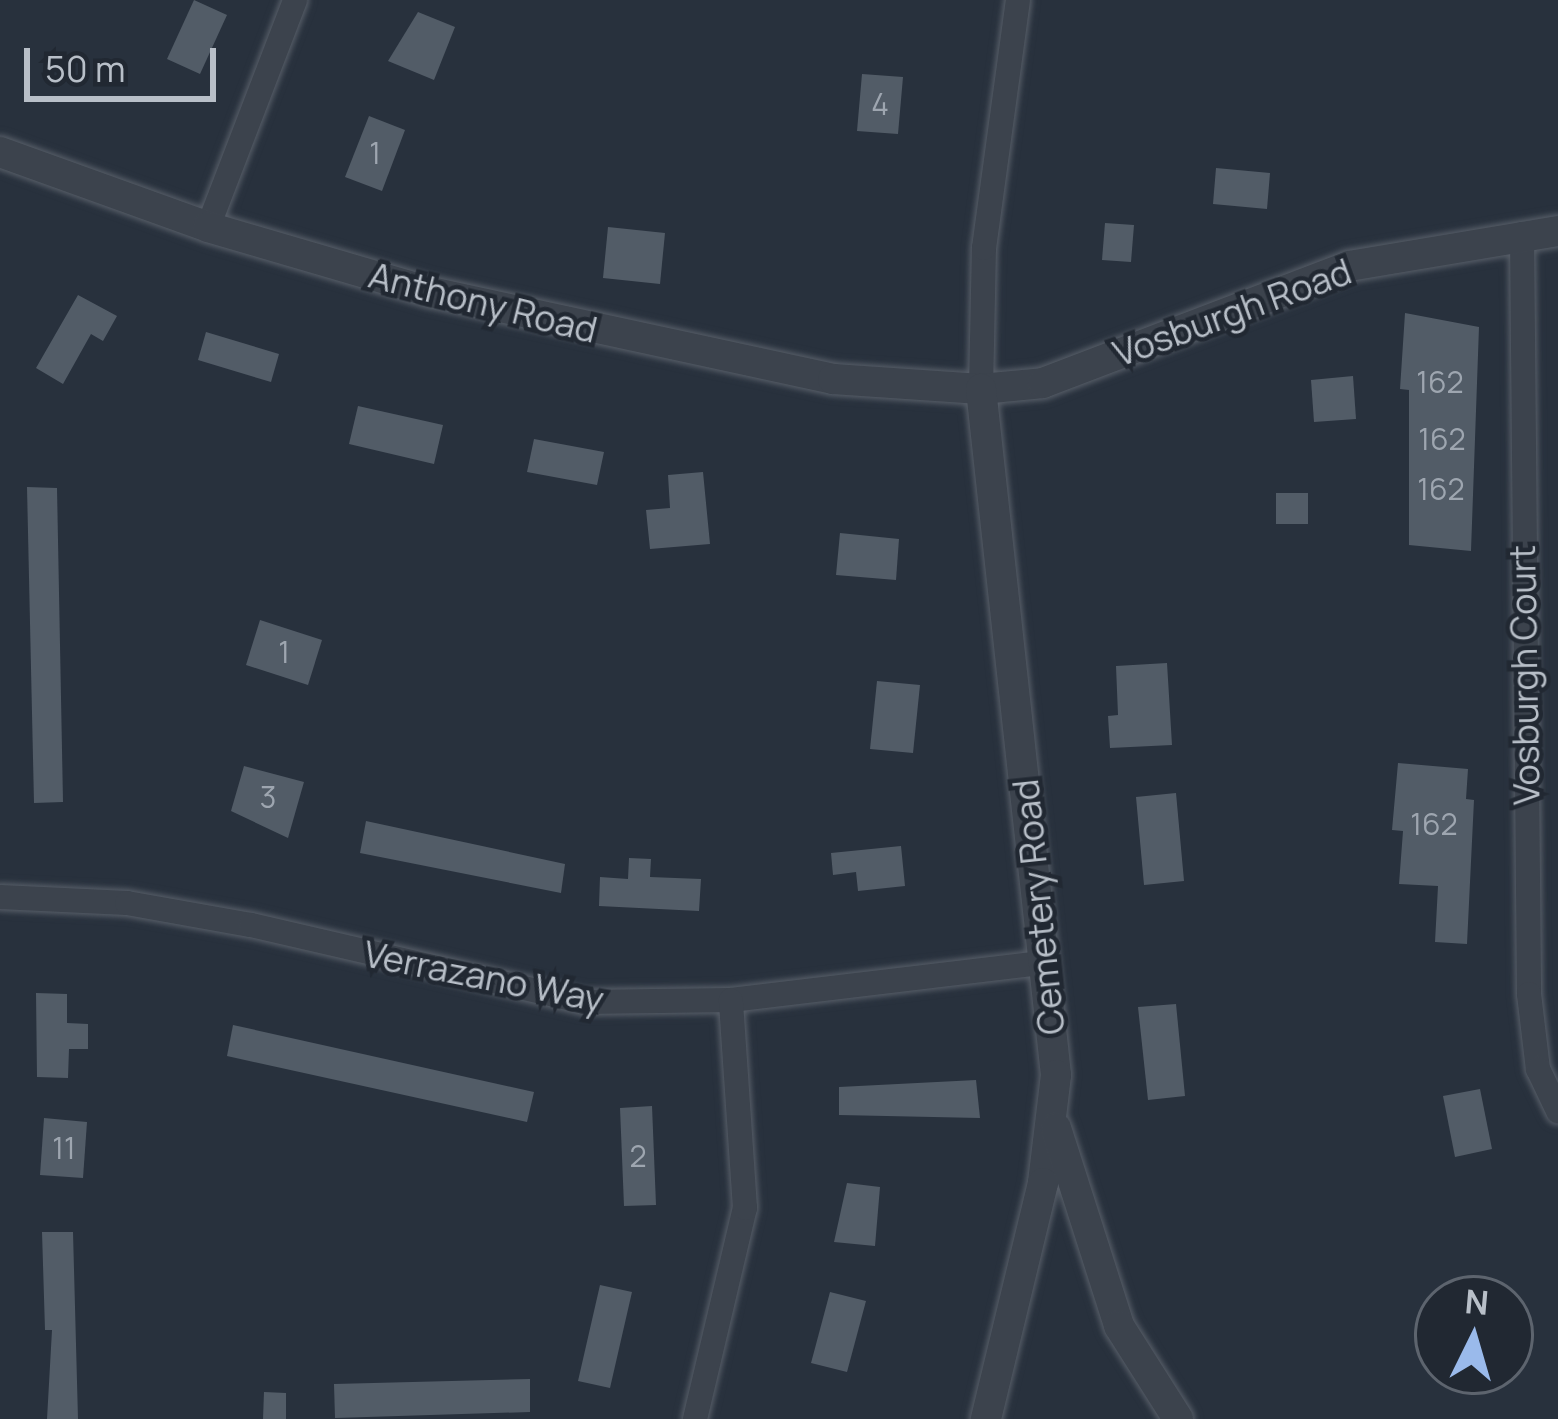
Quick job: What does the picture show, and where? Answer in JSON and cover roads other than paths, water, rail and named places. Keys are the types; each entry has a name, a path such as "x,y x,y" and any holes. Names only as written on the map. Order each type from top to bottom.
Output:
{"street":[{"path":"208,226 295,0"},
{"path":"980,389 984,248 1018,0"},
{"name":"Anthony Road","path":"2,160 431,292 670,348 833,379 980,389"},
{"name":"Vosburgh Road","path":"980,389 1043,383 1349,266 1558,231"},
{"name":"Vosburgh Court","path":"1522,234 1529,994 1538,1069 1558,1111"},
{"name":"Cemetery Road","path":"980,389 1055,1125 986,1419"},
{"name":"Verrazano Way","path":"0,897 127,903 250,925 584,1002 731,1000 1042,963"},
{"path":"695,1419 745,1208 731,1000"},
{"path":"1055,1125 1119,1326 1178,1419"}]}
